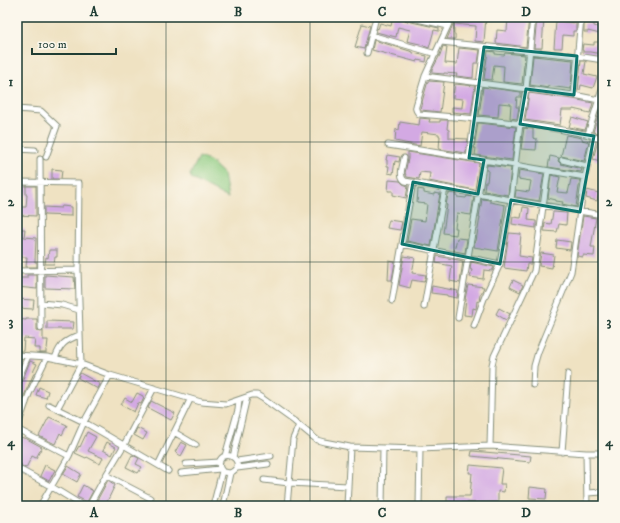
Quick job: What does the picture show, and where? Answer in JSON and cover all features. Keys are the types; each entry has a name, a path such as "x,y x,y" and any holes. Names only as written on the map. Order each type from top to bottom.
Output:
{"street":[{"path":"367,53 376,17"},
{"path":"408,17 448,26"},
{"path":"452,17 425,76 416,106 416,110 419,114 520,124 588,134 603,138"},
{"path":"474,326 485,296 500,264 511,200 520,124 526,89 533,17"},
{"path":"562,17 601,21"},
{"path":"574,95 580,18"},
{"path":"371,36 436,54"},
{"path":"441,42 603,60"},
{"path":"469,158 484,47"},
{"path":"425,76 574,95 599,100"},
{"path":"588,134 603,86"},
{"path":"17,110 41,111 57,126 46,157"},
{"path":"533,385 534,366 538,352 571,272 585,177 594,136"},
{"path":"388,144 585,177"},
{"path":"17,149 35,150"},
{"path":"404,158 401,176 405,181 543,206 603,215"},
{"path":"40,159 41,328"},
{"path":"458,318 484,160"},
{"path":"562,160 587,166"},
{"path":"490,446 492,365 494,356 534,271 548,171"},
{"path":"17,182 79,183 78,270 80,364 57,409"},
{"path":"392,301 413,182"},
{"path":"424,307 445,188"},
{"path":"402,244 500,264"},
{"path":"17,271 78,270"},
{"path":"41,303 62,305 79,310"},
{"path":"55,358 59,348 66,340 79,335"},
{"path":"17,355 55,358 80,364 190,400 226,404 252,395 257,396 299,425 317,440 350,447 420,449 490,446 562,452 603,453"},
{"path":"17,382 28,356"},
{"path":"47,357 26,403 17,429 69,456"},
{"path":"562,452 568,374"},
{"path":"40,506 69,456 84,422 110,375"},
{"path":"89,506 124,445 154,388"},
{"path":"237,468 235,459 247,397"},
{"path":"17,400 26,403"},
{"path":"158,465 190,400"},
{"path":"213,506 221,470 220,462 225,456 238,410 239,400"},
{"path":"49,405 84,422 168,471"},
{"path":"287,506 293,439 299,425"},
{"path":"174,432 196,445"},
{"path":"347,506 350,447"},
{"path":"382,506 383,448"},
{"path":"419,506 420,449"},
{"path":"586,453 587,506"},
{"path":"225,456 228,455 235,459 271,456"},
{"path":"186,464 220,462"},
{"path":"181,473 221,470 225,473 230,473 237,468 268,464"},
{"path":"18,470 52,487 83,506"},
{"path":"223,506 230,473"},
{"path":"106,475 150,498"},
{"path":"264,480 289,483 348,486"},
{"path":"587,493 603,492"}],"highlighted area":[{"path":"484,47 577,56 574,95 526,89 520,124 594,136 580,212 511,200 500,264 402,244 413,182 478,194 484,160 469,158"}],"green space":[{"path":"199,157 210,161 224,174 228,198 192,179 190,175"}],"building":[{"path":"393,17 402,17 401,19 407,21 439,28 439,31 434,30 429,48 424,45 407,41 410,30 398,27 396,37 376,32 380,23 391,26"},
{"path":"456,17 486,17 484,42 475,41 476,26 454,24 455,39 447,39"},
{"path":"508,17 529,17 526,47 496,43 497,30 507,31"},
{"path":"537,18 544,18 542,48 534,48"},
{"path":"556,21 576,23 576,31 573,31 573,36 563,35 562,48 554,48"},
{"path":"584,23 594,24 594,26 603,28 603,54 583,52 583,44 594,45 594,42 599,42 600,34 588,31 584,32"},
{"path":"362,24 370,26 364,49 355,47"},
{"path":"374,40 427,56 426,62 418,60 417,62 372,50"},
{"path":"443,46 447,47 445,63 457,64 459,48 480,50 478,63 474,63 473,78 456,76 457,74 432,73"},
{"path":"488,51 495,52 495,54 504,55 505,53 525,55 522,84 503,82 504,66 494,65 492,80 484,79"},
{"path":"533,56 573,60 571,89 548,86 548,88 530,85"},
{"path":"581,61 586,61 584,74 597,77 593,88 581,85 580,90 578,90"},
{"path":"428,81 444,82 440,112 420,109"},
{"path":"455,84 475,86 471,114 452,112 452,107 462,108 463,99 453,98"},
{"path":"483,87 521,92 521,97 517,97 516,107 519,107 517,119 510,118 511,104 499,103 498,117 479,115"},
{"path":"529,93 593,103 590,113 573,109 562,110 560,125 525,120"},
{"path":"601,106 603,107 603,134 593,132"},
{"path":"572,117 588,122 585,130 569,127"},
{"path":"420,118 430,119 429,122 448,120 447,129 449,130 449,138 468,139 466,153 439,149 439,134 422,132 420,146 395,141 396,129 399,130 400,122 419,125"},
{"path":"478,123 516,127 512,160 475,155 476,148 474,148"},
{"path":"524,128 533,129 533,138 537,139 536,150 521,149"},
{"path":"566,135 582,138 582,140 589,142 584,161 561,156"},
{"path":"598,141 603,142 603,152 600,161 593,159"},
{"path":"408,152 479,163 475,190 429,181 430,173 420,172 419,179 407,177 405,173"},
{"path":"387,155 400,157 399,162 395,161 393,174 388,173 389,166 387,166"},
{"path":"550,156 559,158 558,161 561,164 582,169 581,172 548,167"},
{"path":"487,165 511,168 508,195 484,191 485,182 487,182"},
{"path":"52,169 62,170 61,179 52,179"},
{"path":"519,170 544,174 539,201 515,197 516,190 529,192 531,181 518,179"},
{"path":"551,175 560,177 557,192 568,193 571,179 580,180 576,207 562,204 563,202 548,198"},
{"path":"389,180 400,181 408,186 406,198 393,195 393,191 388,191"},
{"path":"26,186 36,186 36,216 17,215 17,207 26,207"},
{"path":"418,189 424,190 424,193 434,195 434,193 440,194 431,246 407,241 411,219 425,221 427,204 417,203"},
{"path":"587,190 599,193 597,201 586,198"},
{"path":"449,193 457,194 457,197 474,197 471,215 457,213 455,228 457,228 456,235 443,233"},
{"path":"482,199 505,205 498,251 474,247"},
{"path":"62,206 71,207 71,216 44,215 44,207 61,208"},
{"path":"523,207 529,208 528,220 536,221 536,228 512,224 513,217 521,218"},
{"path":"553,212 567,213 566,225 559,224 557,232 544,231 545,223 551,224"},
{"path":"583,216 596,218 591,247 595,247 594,256 577,256"},
{"path":"389,220 402,222 400,230 387,228"},
{"path":"17,229 25,229 24,237 36,238 35,262 37,262 37,267 26,267 27,257 17,257"},
{"path":"509,233 521,234 519,256 532,258 531,264 527,264 526,271 504,268"},
{"path":"457,238 467,239 465,253 454,251"},
{"path":"557,240 571,242 570,250 556,248"},
{"path":"49,250 57,250 57,257 55,257 54,264 45,264 46,257 48,258"},
{"path":"541,253 554,255 552,268 539,266"},
{"path":"404,256 415,258 412,273 426,275 424,282 412,280 410,288 399,285"},
{"path":"437,256 463,261 460,283 450,281 452,266 436,263"},
{"path":"389,261 395,262 392,280 388,280"},
{"path":"471,262 494,267 492,271 484,270 483,279 470,277 472,270 470,269"},
{"path":"27,275 37,275 37,289 17,287 17,278 27,278"},
{"path":"45,275 74,277 75,289 45,288"},
{"path":"513,280 523,285 520,292 510,287"},
{"path":"468,285 484,287 480,294 479,302 477,301 476,309 473,308 472,316 464,315"},
{"path":"432,286 458,291 457,298 431,293"},
{"path":"17,299 34,300 33,309 17,308"},
{"path":"499,308 510,314 506,320 496,314"},
{"path":"17,319 37,319 37,330 41,332 43,331 43,340 48,340 46,353 40,353 40,348 34,348 35,339 24,338 23,351 19,351 20,338 17,338"},
{"path":"47,321 74,322 73,329 47,329"},
{"path":"30,361 37,364 23,398 17,396 17,387 21,384"},
{"path":"80,373 100,384 98,389 78,378"},
{"path":"39,387 48,391 46,398 36,395"},
{"path":"137,393 144,398 141,404 138,403 134,412 121,405 125,398 132,402"},
{"path":"151,401 175,413 171,420 148,408"},
{"path":"49,417 67,425 62,435 60,433 55,444 39,436"},
{"path":"137,428 147,433 143,440 134,435"},
{"path":"87,432 96,437 88,451 103,458 100,464 75,453 79,446 80,447"},
{"path":"20,437 42,447 36,458 32,456 26,468 17,464 17,449"},
{"path":"107,442 116,447 112,455 103,450"},
{"path":"181,442 187,445 181,456 175,452"},
{"path":"472,451 531,456 530,462 471,456"},
{"path":"132,455 139,458 136,464 142,467 138,473 126,467"},
{"path":"45,465 55,470 49,481 40,476"},
{"path":"470,465 502,468 500,484 505,484 504,492 498,491 498,502 447,503 447,496 470,496 472,473 469,473"},
{"path":"68,466 81,474 77,482 63,474"},
{"path":"108,480 115,485 105,506 94,506"},
{"path":"83,485 93,491 87,502 77,497"},
{"path":"530,487 547,489 546,499 529,498"}]}
